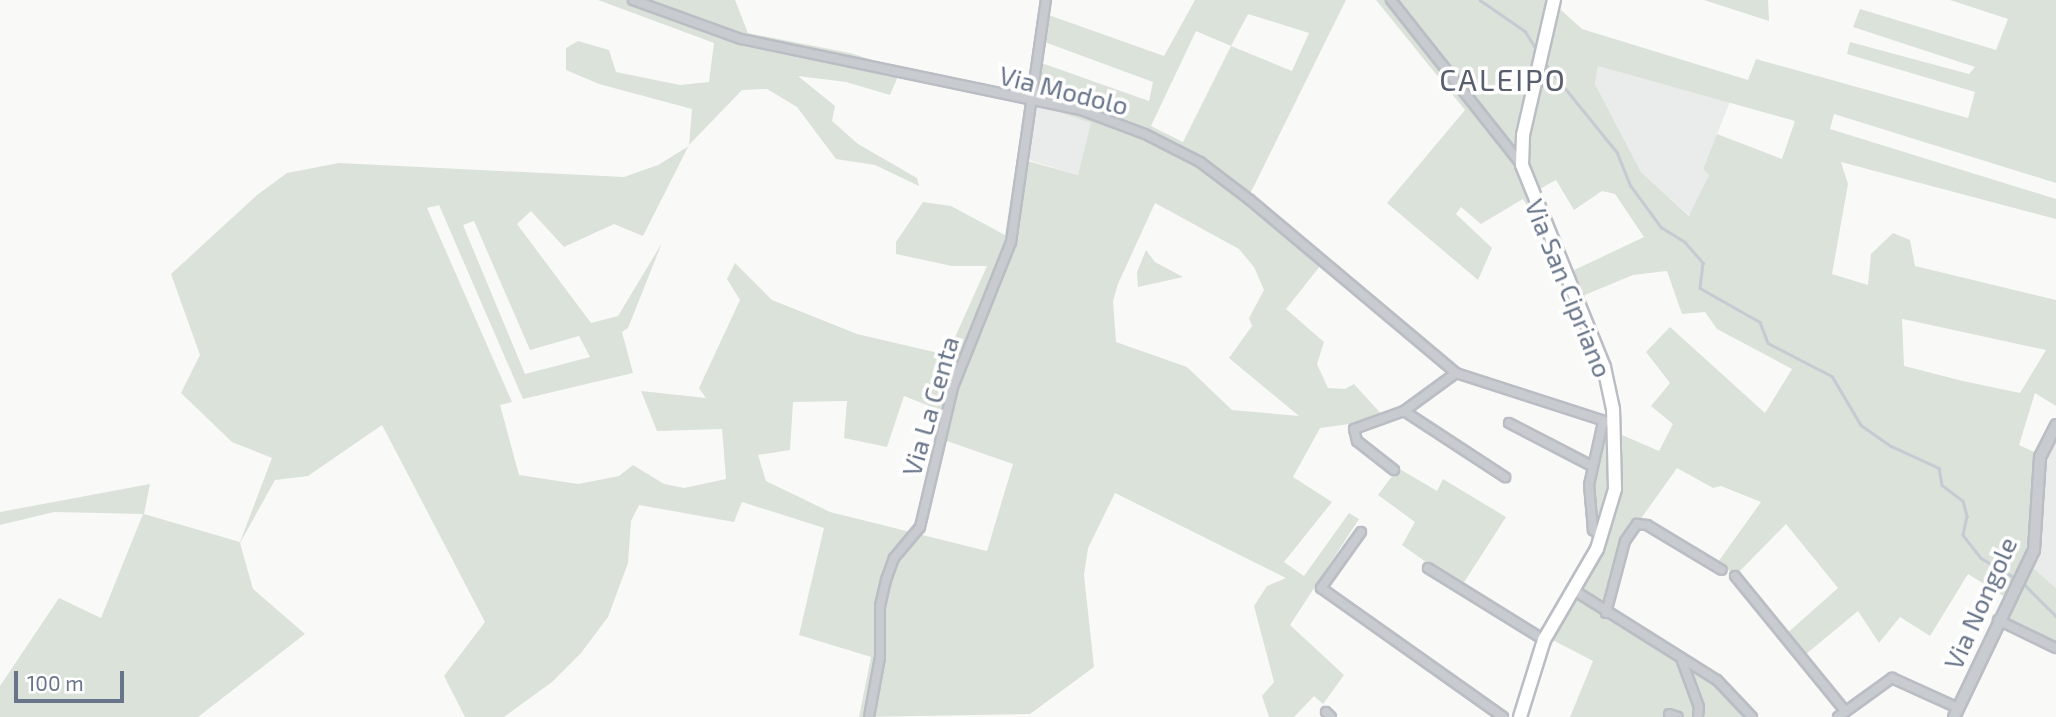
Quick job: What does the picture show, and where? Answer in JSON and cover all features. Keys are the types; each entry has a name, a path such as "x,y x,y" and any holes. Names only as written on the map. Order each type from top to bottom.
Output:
{"main road":[{"path":"1522,165 1523,135 1554,0"},
{"name":"Via San Cipriano","path":"1520,717 1544,640 1575,591 1602,536 1615,489 1601,356 1522,165"}],"street":[{"name":"Via Modolo","path":"632,0 741,39 901,69 1119,123 1200,162 1456,373 1608,423"},
{"name":"Via La Centa","path":"869,717 880,657 880,606 886,580 894,558 920,527 953,387 1011,242 1046,0"},
{"path":"1391,0 1522,165"},
{"path":"1394,471 1357,441 1353,431 1404,411 1456,373"},
{"path":"1404,411 1505,477"},
{"path":"1508,423 1590,465"},
{"name":"Via San Cipriano","path":"1602,536 1593,530 1590,465 1608,423"},
{"name":"Via Nongole","path":"1956,713 1998,620 2034,550 2040,457 2056,425"},
{"path":"1606,612 1625,541 1637,524 1647,525 1722,570"},
{"path":"1362,532 1321,588 1503,717"},
{"path":"1428,568 1544,640"},
{"path":"1735,576 1841,714 1892,678 1956,713"},
{"path":"1575,591 1717,680 1752,717"},
{"path":"1998,620 2056,648"},
{"path":"1681,658 1699,707 1698,717"}],"shaded area":[{"path":"598,0 735,0 748,33 850,53 901,69 890,95 846,82 798,76 835,106 832,121 858,144 917,178 919,186 875,165 836,159 797,107 767,89 742,90 689,145 692,109 599,84 566,70 566,48 578,41 609,50 616,72 680,85 709,82 714,43"},
{"path":"1195,0 1346,0 1248,198 1324,261 1286,309 1324,342 1317,364 1328,388 1345,389 1354,384 1386,419 1320,428 1293,477 1332,502 1284,562 1304,576 1349,513 1359,519 1290,625 1344,675 1323,704 1314,696 1294,717 1269,717 1262,696 1274,682 1254,606 1267,586 1286,578 1115,493 1088,548 1084,575 1094,667 1030,714 859,717 871,657 799,635 824,528 742,502 734,522 639,505 631,521 628,563 608,617 581,653 552,682 504,717 465,717 444,676 485,622 382,425 308,476 275,480 240,543 253,589 305,634 198,717 0,717 0,686 59,598 101,618 143,514 54,512 0,525 0,512 150,484 144,514 240,542 272,458 232,442 181,393 200,355 171,274 257,195 287,173 339,163 624,177 658,165 688,146 643,236 614,224 564,247 531,211 517,224 591,323 618,316 662,243 628,328 622,332 633,373 523,399 439,205 427,208 512,402 500,405 519,475 578,484 619,476 633,465 664,484 684,488 726,479 722,429 657,431 641,391 706,398 699,388 740,300 727,279 735,263 772,300 857,334 947,355 987,266 952,266 896,254 896,242 923,202 951,206 1005,235 1017,158 1078,175 1091,123 1030,102 1036,61 1149,101 1153,82 1039,40 1043,13 1164,56","holes":["1248,14 1309,33 1292,71 1231,46","1196,31 1231,46 1183,142 1151,126","1155,203 1239,249 1254,267 1264,290 1249,318 1252,326 1229,358 1299,416 1232,410 1187,367 1116,342 1113,301 1118,284","474,221 530,350 579,336 590,357 525,374 463,225","904,396 937,409 944,440 1013,464 987,551 830,512 766,481 758,455 790,450 793,402 847,401 844,438 887,447"]},
{"path":"1376,0 1550,0 1582,29 1748,80 1756,59 1968,118 1975,92 1847,54 1850,42 1969,74 1975,67 1853,27 1860,9 1996,50 2008,19 1950,0 2056,0 2056,183 1834,114 1830,129 2056,199 2056,219 1841,162 1848,184 1832,274 1868,285 1871,254 1893,233 1910,240 1915,266 2056,300 2056,406 2035,393 2019,445 2045,457 2024,560 2056,588 2056,644 2001,618 2010,600 1968,574 1930,636 1900,617 1879,643 1858,611 1800,659 1784,636 1838,588 1786,524 1736,575 1722,566 1718,562 1761,502 1721,486 1713,488 1677,468 1625,541 1606,612 1717,680 1751,717 1570,717 1593,661 1543,635 1591,552 1596,530 1591,481 1603,433 1608,429 1659,451 1673,424 1651,406 1670,383 1646,352 1670,327 1765,413 1792,369 1717,329 1705,312 1682,314 1667,271 1633,275 1575,299 1566,274 1644,237 1615,194 1602,191 1574,210 1556,180 1538,190 1560,241 1552,245 1523,199 1481,224 1461,207 1456,214 1492,248 1478,280 1387,203 1465,110","holes":["1598,66 1795,121 1782,159 1717,134 1703,169 1709,175 1689,216 1641,172 1595,84","1903,319 2046,350 2020,393 1963,381 1904,366"]},
{"path":"1704,0 1768,0 1769,21"},
{"path":"1598,66 1730,102 1703,169 1709,175 1690,216 1641,172 1595,84"},
{"path":"1030,102 1092,123 1078,175 1022,158"},
{"path":"1146,250 1155,262 1183,277 1138,287 1137,272"},
{"path":"2056,440 2056,588 2024,560 2045,457"},
{"path":"1398,468 1437,491 1443,479 1506,517 1461,587 1402,545 1415,522 1378,495"}],"waterway":[{"path":"1480,0 1525,31 1537,50"},
{"path":"1544,62 1617,152 1631,186 1661,227 1685,242 1703,263 1700,288 1760,322 1768,343 1832,376 1861,425 1891,446 1939,468 1942,485 1963,501 1967,516 1963,535 1981,558 2017,579"},
{"path":"2023,583 2056,616"}],"district":[{"name":"CALEIPO","path":"1503,79"}]}
